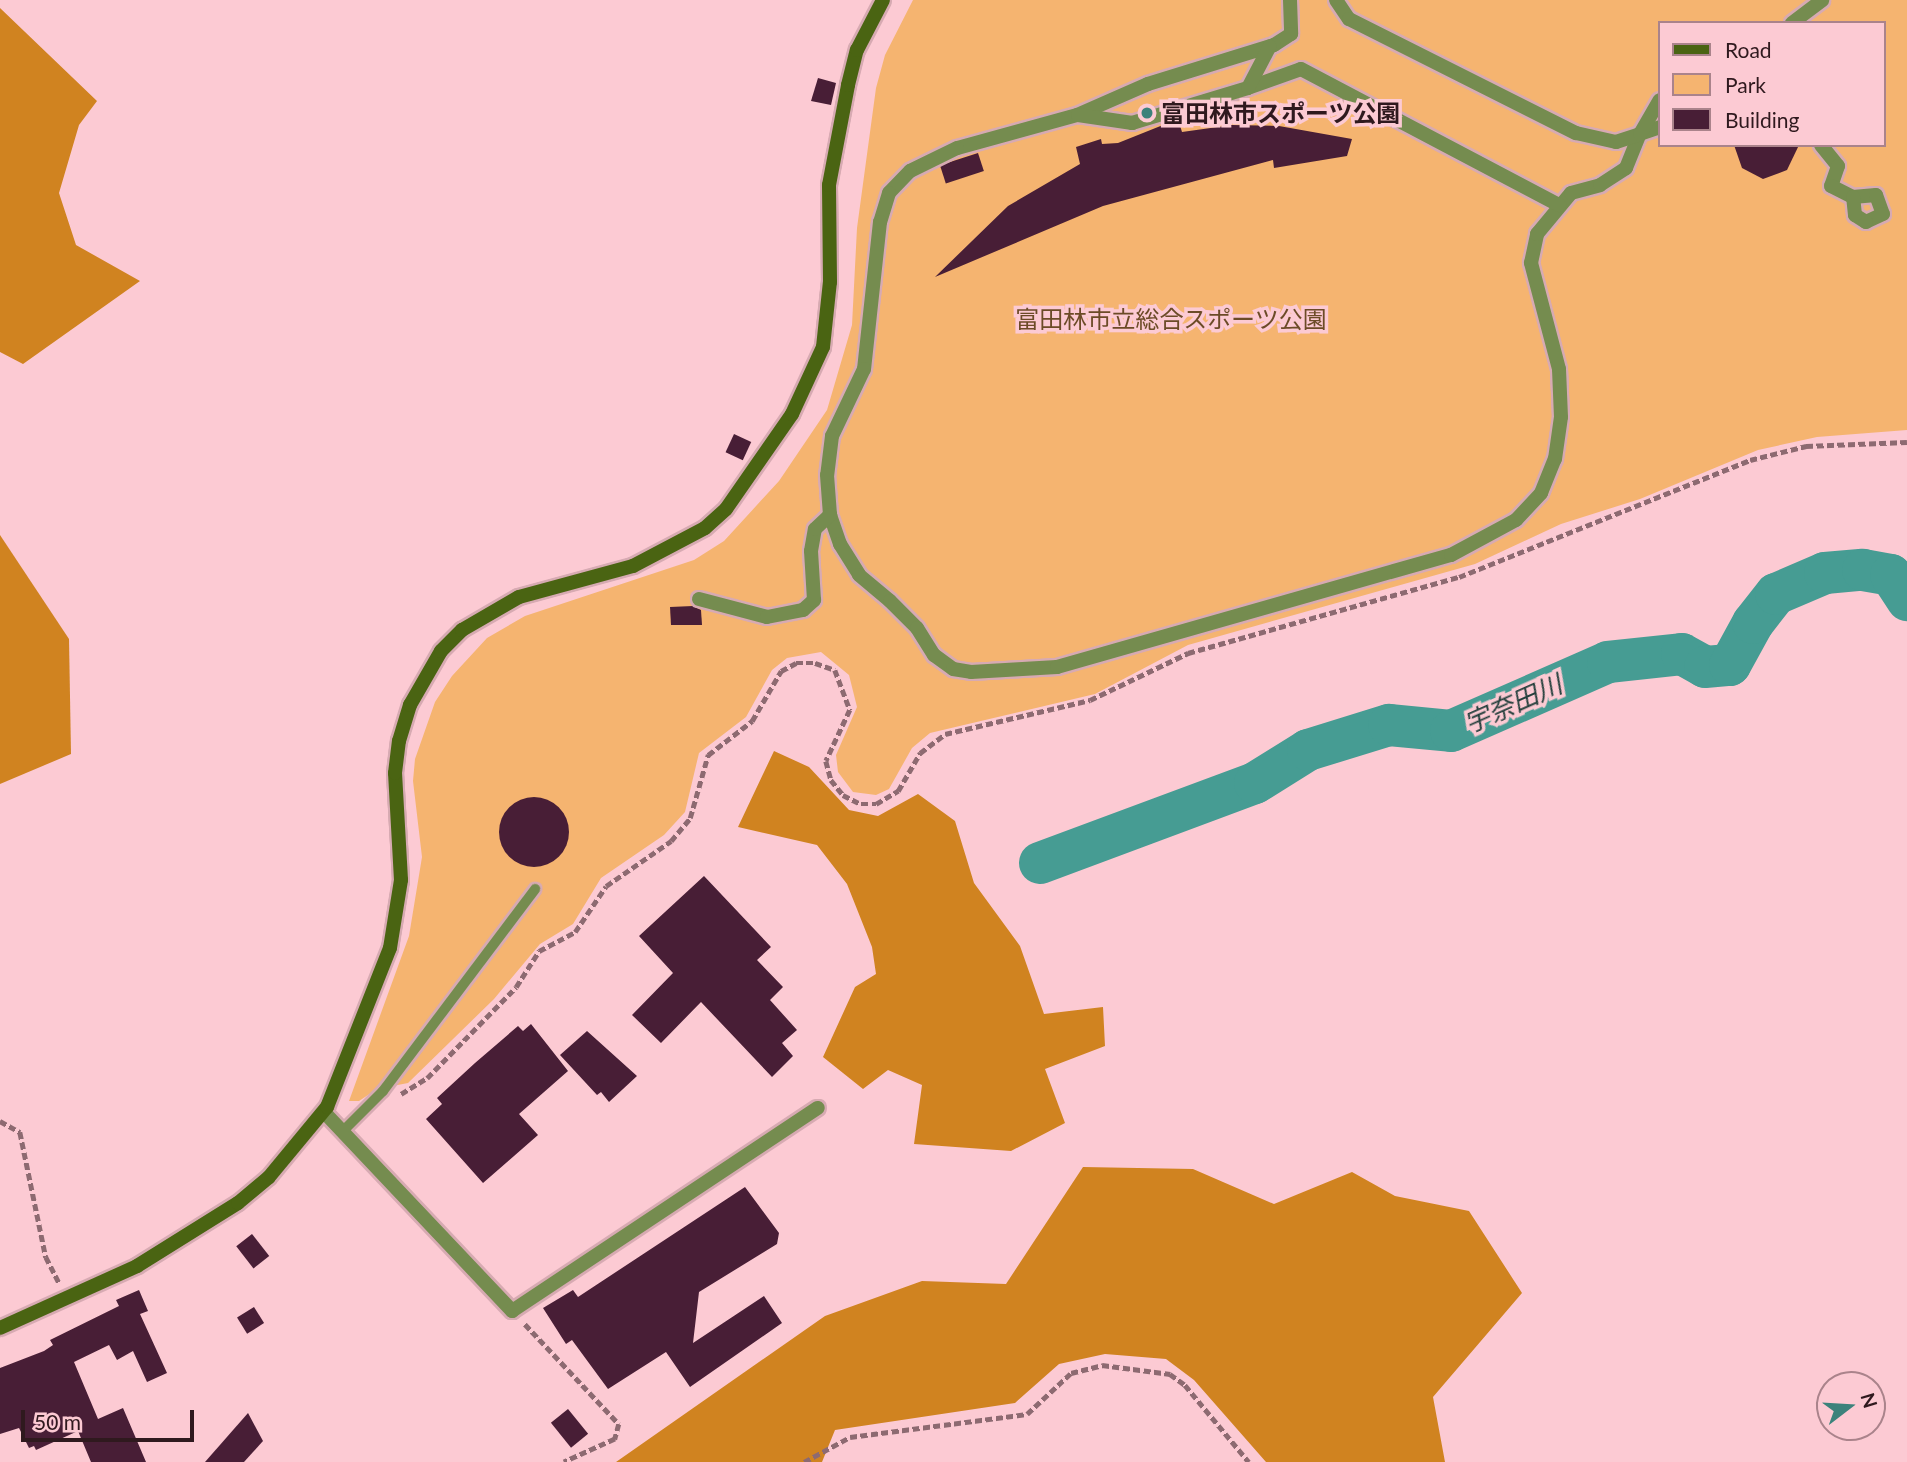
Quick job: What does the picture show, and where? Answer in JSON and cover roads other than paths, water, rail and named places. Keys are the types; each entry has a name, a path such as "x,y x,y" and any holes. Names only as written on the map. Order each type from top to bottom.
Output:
{"street":[{"path":"0,1328 137,1266 238,1203 270,1177 324,1112 390,948 401,880 395,773 399,741 423,677 462,630 489,612 537,591 633,566 705,528 726,509 792,414 823,347 830,282 829,185 848,85 858,50 883,0"},
{"path":"1290,0 1292,34 1270,46 1148,84 1077,115 957,148 910,171 889,193 880,222 863,369 832,436 827,475 830,515 840,544 859,575 917,628 934,655 953,669 971,673 1057,667 1451,555 1516,520 1541,493 1555,459 1559,369 1531,263 1537,234 1571,193 1600,184 1626,167 1640,134 1658,103"},
{"path":"1336,0 1349,19 1576,134 1616,142 1658,128"},
{"path":"1795,21 1822,0"},
{"path":"1248,88 1270,46"},
{"path":"1077,115 1132,123 1301,69 1559,205"},
{"path":"1823,147 1838,166 1831,186 1853,197"},
{"path":"699,599 767,617 803,610 814,600 811,551 815,529 830,515"},
{"path":"324,1112 512,1311 818,1108"}],"lane":[{"path":"342,1132 373,1101 535,889"}],"waterway":[{"name":"宇奈田川","path":"1040,863 1255,783 1308,750 1389,725 1451,731 1608,662 1682,654 1705,667 1730,665 1753,623 1776,594 1825,573 1863,570 1891,575 1907,600"}],"place":[{"name":"富田林市スポーツ公園","path":"1147,113"}],"park label":[{"name":"富田林市立総合スポーツ公園","path":"1171,319"}]}
